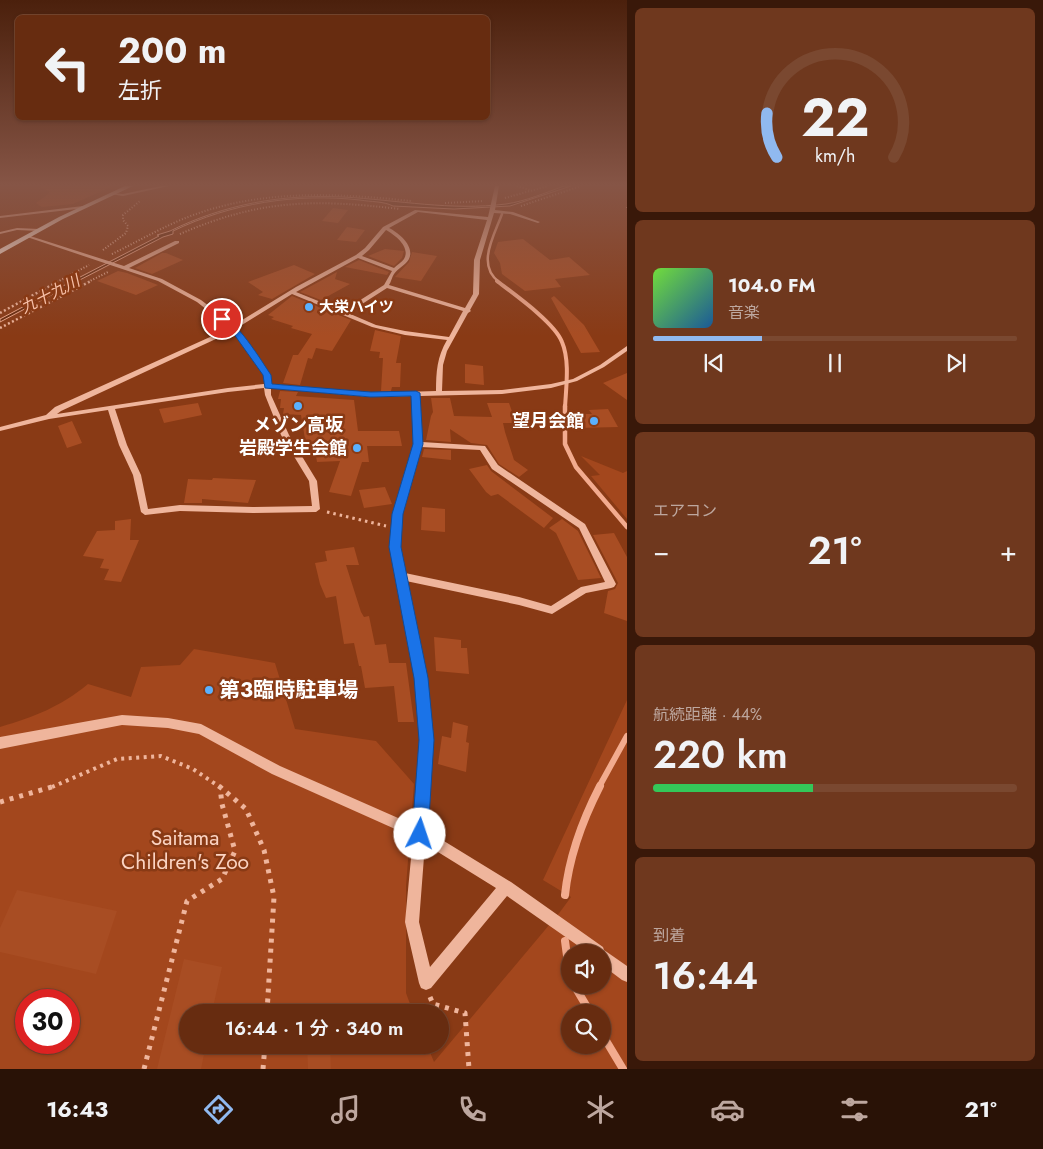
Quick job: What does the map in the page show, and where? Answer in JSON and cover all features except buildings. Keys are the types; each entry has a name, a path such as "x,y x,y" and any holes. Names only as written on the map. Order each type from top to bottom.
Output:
{"main road":[{"path":"0,252 29,236"}],"street":[{"path":"29,236 101,260 116,267 125,268 160,280 199,301 234,328 267,375 268,394 285,435 314,481 316,509 180,508 146,512 137,475 123,445 111,408"},
{"path":"49,417 58,409 234,328 292,292 358,256 368,249 377,236"},
{"path":"344,313 386,286 392,273 406,260 408,249 396,236"},
{"path":"439,392 440,366 450,339 468,311 476,294 478,260 485,236"},
{"path":"125,268 175,239"},
{"path":"358,256 396,270"},
{"path":"386,286 468,311"},
{"path":"292,292 382,328 450,339"},
{"path":"0,428 49,417 228,390 268,386 371,395 502,392 550,386 575,380 602,366 627,348"},
{"path":"416,393 418,444 395,528 395,547 421,678 427,740 412,922 426,983"},
{"path":"402,576 552,610 584,590 611,584 582,526 495,466 482,448 418,444"},
{"path":"0,743 122,720 168,723 201,729 276,770 420,834 506,887 587,944"},
{"path":"426,983 506,887"},
{"path":"611,963 627,975"}],"path":[{"path":"92,258 122,236"},
{"path":"0,313 149,236"},
{"path":"175,239 181,236"},
{"path":"0,328 116,267"},
{"path":"316,509 395,528"},
{"path":"0,802 51,788 117,758 161,756 193,769 220,787 246,809 264,850 274,898 267,1004"},
{"path":"144,1069 187,901 222,879 235,851 222,804 220,787"},
{"path":"426,983 433,1004 465,1013 469,1069"},
{"path":"263,1069 264,1054"}],"green space":[{"path":"581,456 623,473 627,471 627,519 591,476 600,475"},
{"name":"Saitama Children's Zoo","path":"194,649 275,663 295,729 376,741 414,784 406,886 406,993 410,1004 179,1004 179,1054 431,1054 434,1062 441,1054 449,1054 449,1044 571,897 543,880 627,700 627,1069 0,1069 0,727 46,710 67,699 88,684 131,697 141,667 180,665"}],"water":[{"name":"九十九川","path":"159,236 167,236 72,284 58,294 55,293 0,322 0,319 51,292 48,291 61,287"}],"waterway":[{"path":"493,236 489,250 489,267 492,275 499,282"},
{"path":"497,281 543,318 558,334 564,349 567,366 565,408"},
{"path":"565,408 565,444 576,467 627,527"},
{"path":"599,787 627,736"},
{"path":"565,895 577,839 600,786"},
{"path":"579,994 585,1004"},
{"path":"611,1049 623,1069"}],"place":[{"name":"大栄ハイツ","path":"309,307"},
{"name":"メゾン高坂","path":"298,406"},
{"name":"望月会館","path":"594,421"},
{"name":"岩殿学生会館","path":"357,448"},
{"name":"第３臨時駐車場","path":"209,690"}],"route":[{"path":"222,319 234,328 267,375 268,386 318,392 371,395 416,393 418,444 398,514 395,528 395,547 421,678 427,740 420,834"}]}
